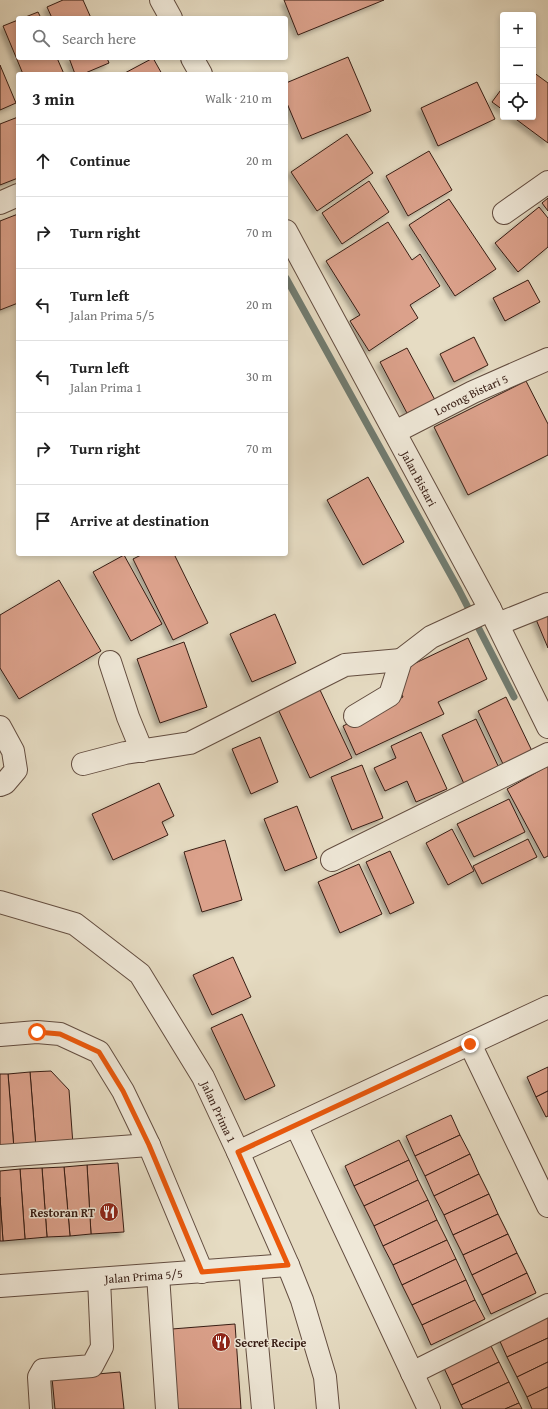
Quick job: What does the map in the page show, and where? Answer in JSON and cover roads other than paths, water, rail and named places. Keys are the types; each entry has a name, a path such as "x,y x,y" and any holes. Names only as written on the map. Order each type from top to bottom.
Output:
{"street":[{"path":"161,0 170,16"},
{"path":"193,60 200,72"},
{"path":"504,213 548,182"},
{"path":"0,203 16,196"},
{"name":"Jalan Bistari","path":"288,235 395,432 548,727"},
{"name":"Lorong Bistari 5","path":"395,432 473,392 548,359"},
{"path":"83,764 125,753 190,743 345,665 401,660 431,636 461,623 490,615 548,604"},
{"path":"355,716 390,695 401,660"},
{"path":"110,662 128,717 142,751"},
{"path":"0,726 13,751 16,770 6,782 0,785"},
{"path":"332,860 548,754"},
{"name":"Jalan Prima 1","path":"0,902 75,924 140,974 203,1077 288,1265 302,1300 326,1377 328,1409"},
{"path":"238,1152 548,1007"},
{"path":"0,1035 37,1032 60,1034 99,1052 123,1091 149,1145 202,1272"},
{"path":"470,1044 548,1206"},
{"path":"296,1125 429,1409"},
{"path":"0,1156 149,1145"},
{"name":"Jalan Prima 5/5","path":"0,1286 288,1265"},
{"path":"250,1268 262,1409"},
{"path":"158,1275 166,1409"},
{"path":"41,1409 39,1377 43,1370 92,1366 102,1347 99,1279"},
{"path":"412,1373 548,1304"}],"waterway":[{"path":"288,282 459,590 514,697"}],"place":[{"name":"Restoran RT","path":"109,1212"},
{"name":"Secret Recipe","path":"221,1342"}]}
